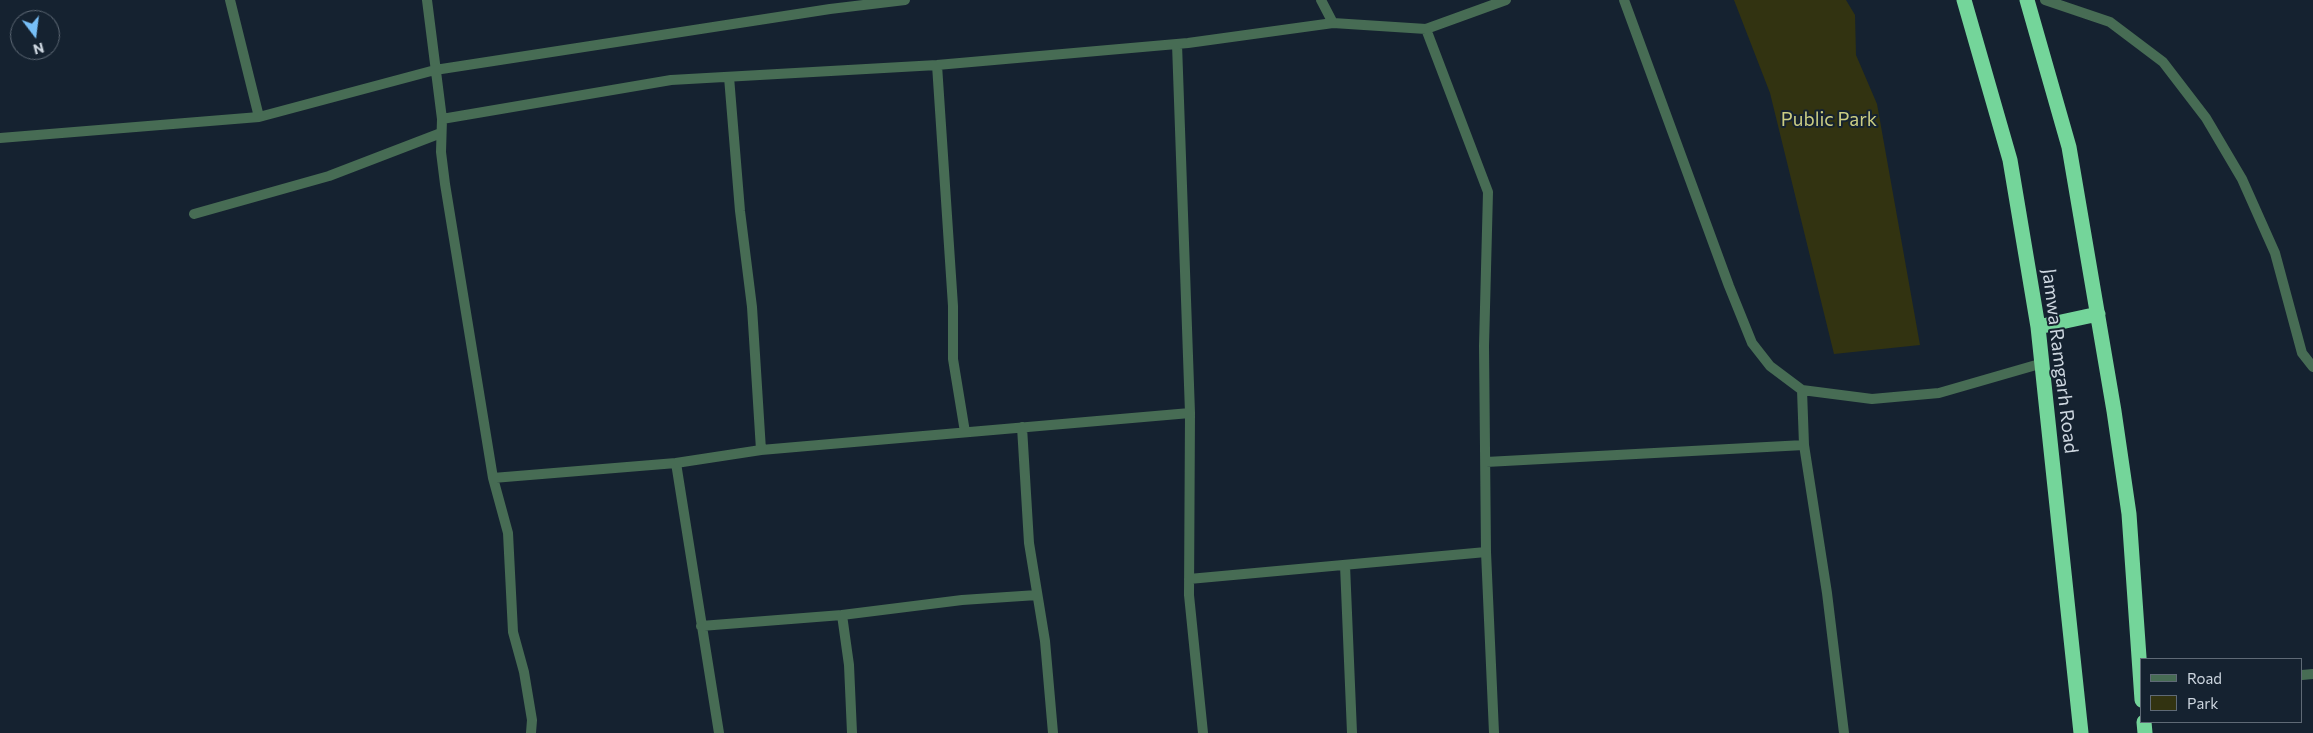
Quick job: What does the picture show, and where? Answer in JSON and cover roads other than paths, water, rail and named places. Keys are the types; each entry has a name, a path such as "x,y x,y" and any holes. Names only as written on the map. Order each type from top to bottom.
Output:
{"highway":[{"name":"Jamwa Ramgarh Road","path":"1964,0 2010,160 2038,327 2081,733"},
{"path":"2027,0 2069,148 2098,314 2128,514 2140,670"},
{"path":"2038,327 2098,314"}],"street":[{"path":"230,0 259,117"},
{"path":"427,0 442,119 441,133 445,184 493,478 508,533 514,632 526,682 532,720 531,733"},
{"path":"0,138 259,117 435,70 830,9 905,0"},
{"path":"1321,0 1333,23"},
{"path":"442,119 672,80 937,65 1177,44 1333,23 1426,29 1506,0"},
{"path":"1624,0 1729,286 1752,343 1770,366 1802,390 1872,399 1939,393 2043,363"},
{"path":"2046,0 2110,22 2163,62 2206,118 2242,179 2275,253 2302,353 2313,367"},
{"path":"1426,29 1488,192 1484,346 1486,552 1494,733"},
{"path":"1177,44 1190,413 1189,579 1203,733"},
{"path":"937,65 953,306 953,359 965,432"},
{"path":"729,77 740,212 752,307 761,450"},
{"path":"194,214 321,178 441,133"},
{"path":"1802,390 1804,445 1827,593 1844,733"},
{"path":"493,478 676,463 761,450 1190,413"},
{"path":"1022,427 1029,543 1045,641 1053,733"},
{"path":"1486,462 1804,445"},
{"path":"676,463 719,733"},
{"path":"1189,579 1486,552"},
{"path":"1345,565 1352,733"},
{"path":"701,626 842,615 962,600 1037,595"},
{"path":"842,615 849,665 852,733"}],"park label":[{"name":"Public Park","path":"1829,120"}]}
